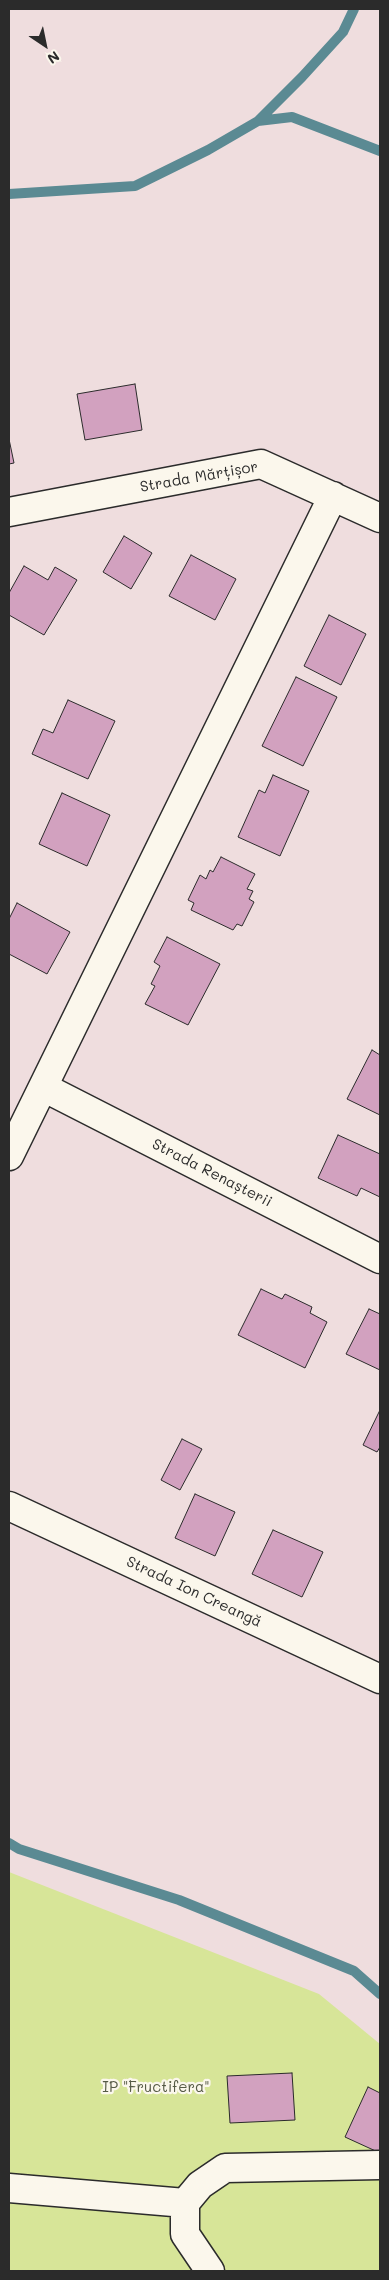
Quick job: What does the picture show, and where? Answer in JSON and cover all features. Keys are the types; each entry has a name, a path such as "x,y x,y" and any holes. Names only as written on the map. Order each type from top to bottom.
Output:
{"street":[{"name":"Strada Mărțișor","path":"9,512 261,464 380,518"},
{"path":"9,1156 333,496"},
{"name":"Strada Renașterii","path":"43,1087 380,1260"},
{"name":"Strada Ion Creangă","path":"9,1506 380,1679"},
{"path":"210,2271 186,2234 185,2203 200,2184 225,2168 380,2165"},
{"path":"9,2188 185,2203"}],"green space":[{"name":"IP \"Fructifera\"","path":"9,1872 319,1994 380,2044 380,2271 9,2271"}],"building":[{"path":"135,384 142,430 85,440 77,394"},
{"path":"9,439 14,463 9,464"},
{"path":"124,536 152,553 131,589 103,572"},
{"path":"191,555 236,579 215,620 169,596"},
{"path":"24,566 48,580 55,567 77,580 44,635 9,615 9,593"},
{"path":"329,615 366,634 341,685 304,666"},
{"path":"296,677 337,697 303,766 262,746"},
{"path":"68,700 115,721 88,779 32,754 43,729 53,733"},
{"path":"273,775 309,791 280,856 238,837 259,790 265,793"},
{"path":"62,793 110,815 87,866 39,844"},
{"path":"221,857 255,874 247,889 253,891 249,899 254,902 242,926 237,924 233,930 191,910 194,903 188,900 200,875 206,879 210,870 213,872"},
{"path":"17,903 70,932 47,974 9,954 9,919"},
{"path":"167,937 220,964 188,1025 145,1004 155,986 151,984 160,966 154,962"},
{"path":"372,1050 380,1055 380,1115 347,1099"},
{"path":"338,1135 380,1154 380,1197 361,1188 357,1196 318,1178"},
{"path":"261,1289 282,1299 285,1294 312,1307 310,1313 327,1322 305,1368 238,1335"},
{"path":"369,1309 380,1314 380,1370 346,1354"},
{"path":"380,1410 380,1447 377,1452 363,1445"},
{"path":"182,1439 202,1449 180,1490 161,1480"},
{"path":"195,1494 235,1512 215,1556 175,1538"},
{"path":"273,1530 323,1552 302,1597 252,1574"},
{"path":"292,2073 295,2120 230,2123 227,2076"},
{"path":"368,2087 380,2093 380,2153 345,2137"}],"waterway":[{"path":"9,194 135,186 208,150 258,121 343,32 354,9"},
{"path":"258,121 292,117 380,151"},
{"path":"9,1843 19,1849 179,1900 354,1971 380,1994"}]}
